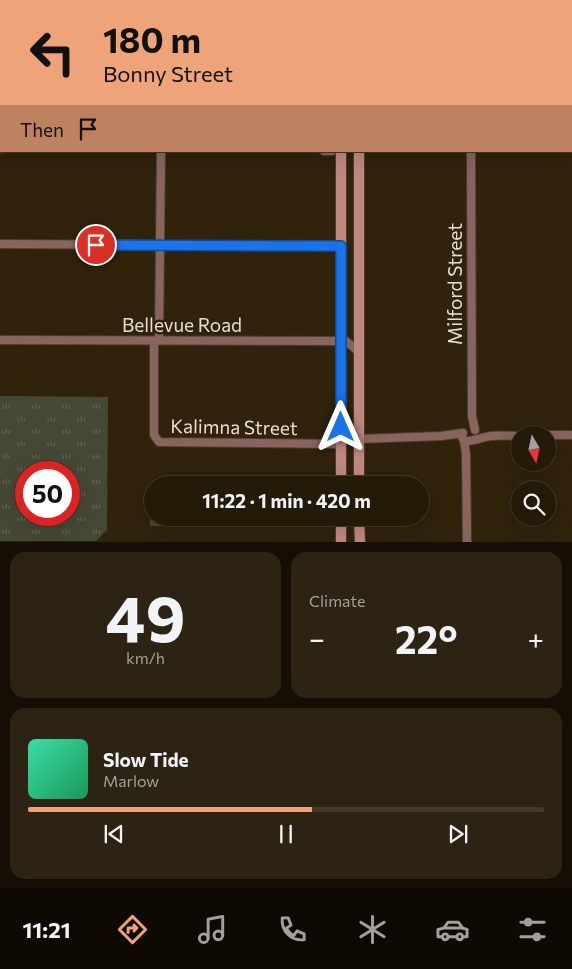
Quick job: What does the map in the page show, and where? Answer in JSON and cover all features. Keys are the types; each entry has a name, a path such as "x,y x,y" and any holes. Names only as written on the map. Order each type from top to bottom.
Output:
{"main road":[{"path":"340,152 340,476"},
{"path":"359,152 359,476"},
{"path":"341,199 359,199"},
{"path":"341,526 341,542"},
{"path":"360,526 360,542"}],"street":[{"path":"157,341 161,152"},
{"name":"Milford Street","path":"467,542 466,454 472,416 471,152"},
{"path":"0,244 341,246"},
{"name":"Bellevue Road","path":"0,340 341,341"},
{"name":"Kalimna Street","path":"157,341 154,433 157,440 167,443 340,444"},
{"path":"341,341 346,341 360,352"},
{"path":"341,427 349,434 359,436 511,436"},
{"path":"556,435 572,435"}],"green space":[{"path":"0,396 108,397 107,530 96,541 0,541"}],"route":[{"path":"96,245 341,246 341,427"}]}
